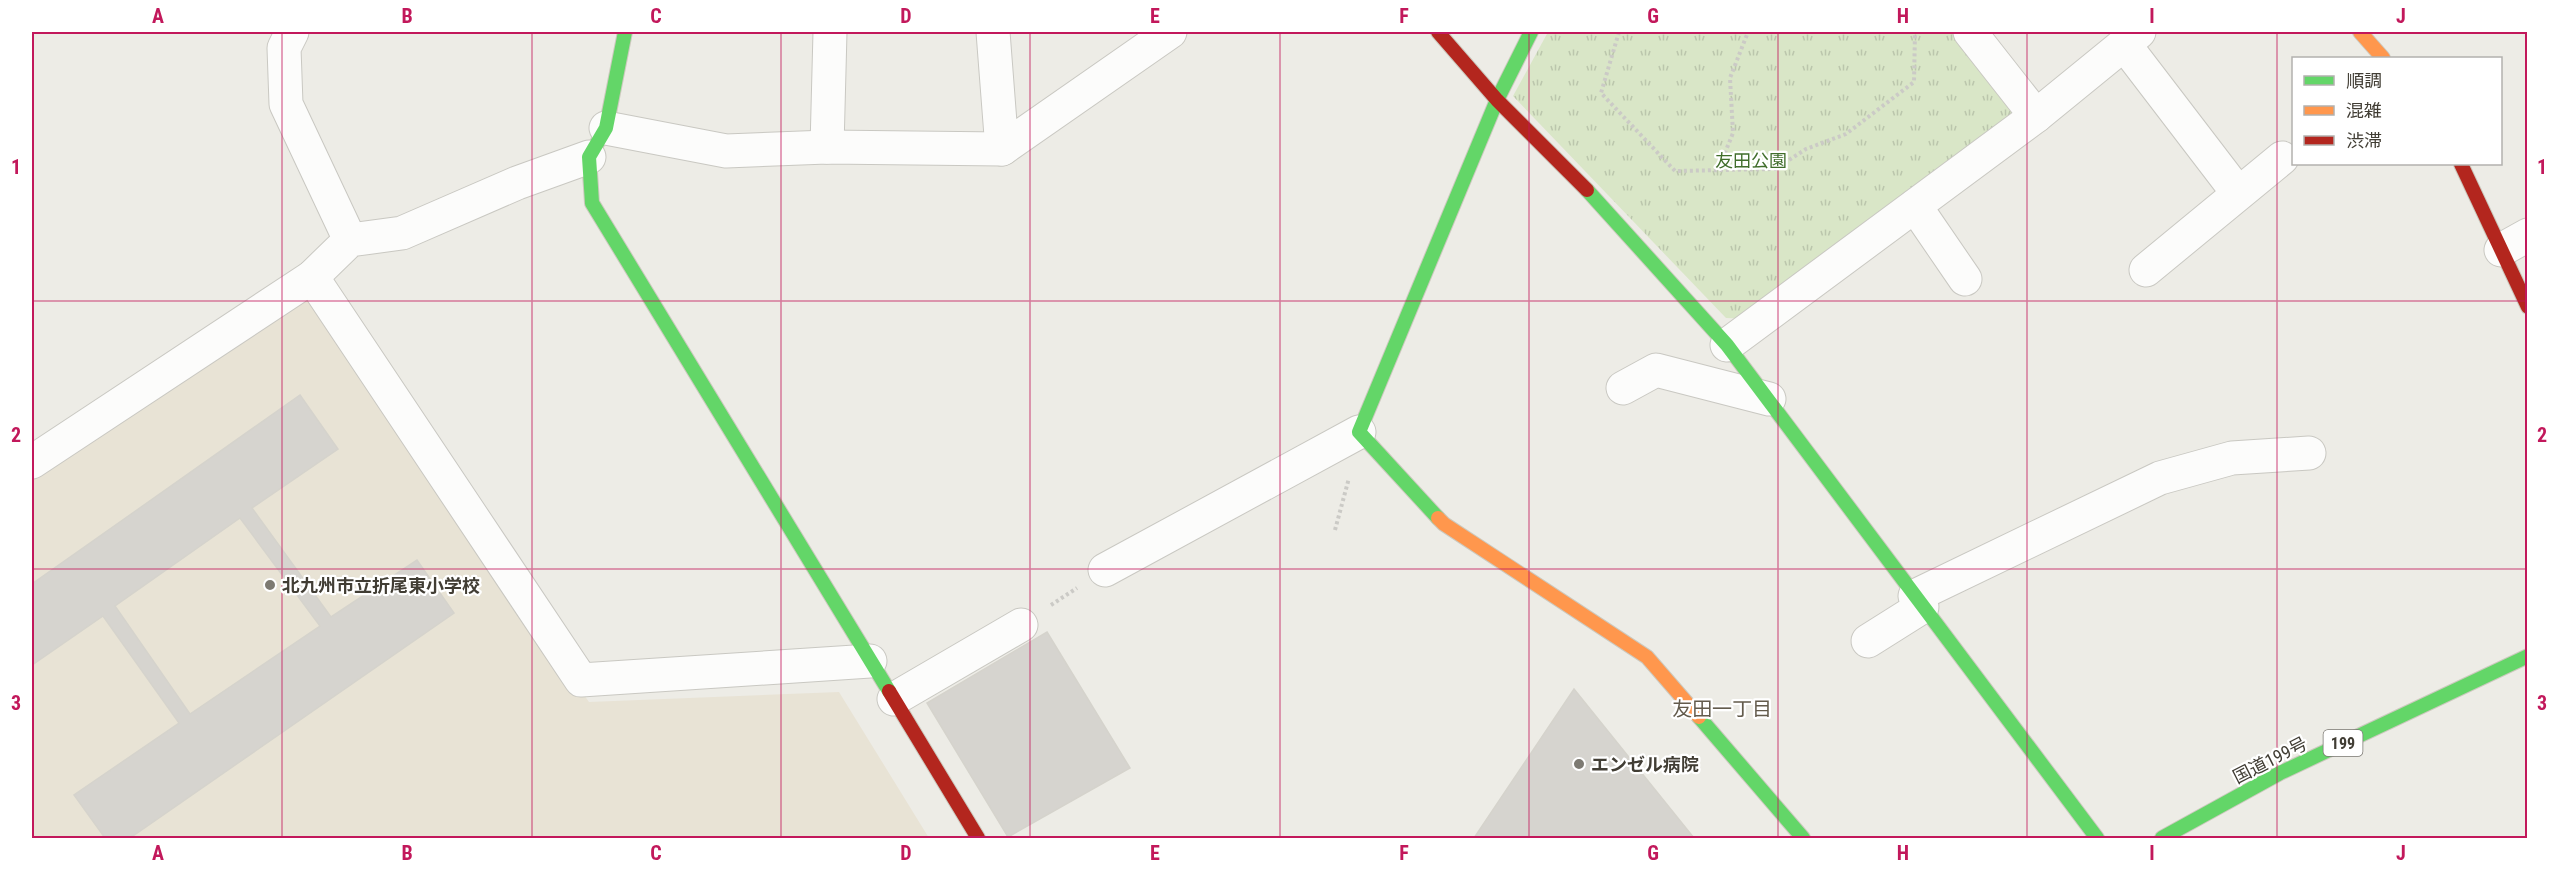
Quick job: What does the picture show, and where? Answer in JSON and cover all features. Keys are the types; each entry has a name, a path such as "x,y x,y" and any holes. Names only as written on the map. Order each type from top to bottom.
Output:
{"main road":[{"path":"625,32 606,128 589,157 592,203 978,838"},
{"path":"1438,32 1497,100 1567,168 1727,345 2097,838"},
{"path":"1531,32 1497,100 1352,436 1444,524 1647,657 1803,838"},
{"path":"2360,32 2382,57"},
{"path":"2462,165 2514,243 2528,307"},
{"name":"国道199号","path":"2162,838 2280,773 2528,656"}],"street":[{"path":"292,32 284,48 286,104 350,240"},
{"path":"827,147 830,32"},
{"path":"993,32 1002,149"},
{"path":"606,128 726,151 827,147 1002,149 1170,32"},
{"path":"1970,32 2036,116"},
{"path":"1727,345 2036,116 2131,38 2238,193"},
{"path":"32,462 312,277 350,240 402,233 517,183 589,157"},
{"path":"2146,270 2282,158"},
{"path":"1915,206 1965,279"},
{"path":"312,277 581,680 870,661"},
{"path":"1623,388 1656,370 1769,399"},
{"path":"1105,570 1352,436"},
{"path":"1868,641 1919,602 2160,478 2232,458 2309,453"},
{"path":"894,699 1021,625"}],"path":[{"path":"1619,32 1601,93 1675,171 1776,169 1806,148 1846,134 1914,82 1915,32"},
{"path":"1718,170 1733,133 1730,78 1748,32"},
{"path":"1335,530 1350,476 1352,436"},
{"path":"1021,625 1105,570"}],"shaded area":[{"name":"北九州市立折尾東小学校","path":"305,297 589,702 839,692 929,838 32,838 32,478"}],"green space":[{"name":"友田公園","path":"1548,32 1961,32 2021,108 1750,319 1726,318 1513,96"}],"building":[{"path":"300,395 338,449 252,508 331,617 417,560 454,613 130,838 105,838 74,795 179,723 103,616 32,665 32,584","holes":["240,518 320,626 190,714 115,606"]},
{"path":"1047,632 1130,768 1008,837 927,703"},
{"name":"エンゼル病院","path":"1574,689 1694,838 1474,838"}],"traffic: fast":[{"path":"625,32 606,128 589,157 592,203 889,691"},
{"path":"1438,518 1359,432 1497,100 1531,32"},
{"path":"1587,190 1727,345 2097,838"},
{"path":"2162,838 2280,773 2528,656"},
{"path":"1699,717 1803,838"}],"traffic: slow":[{"path":"2360,32 2382,57"},
{"path":"1438,518 1647,657 1699,717"}],"traffic: jam":[{"path":"1438,32 1497,100 1587,190"},
{"path":"2461,165 2528,307"},
{"path":"889,691 978,838"}],"place":[{"name":"北九州市立折尾東小学校","path":"270,585"},
{"name":"エンゼル病院","path":"1579,764"}],"district":[{"name":"友田一丁目","path":"1722,709"}]}
